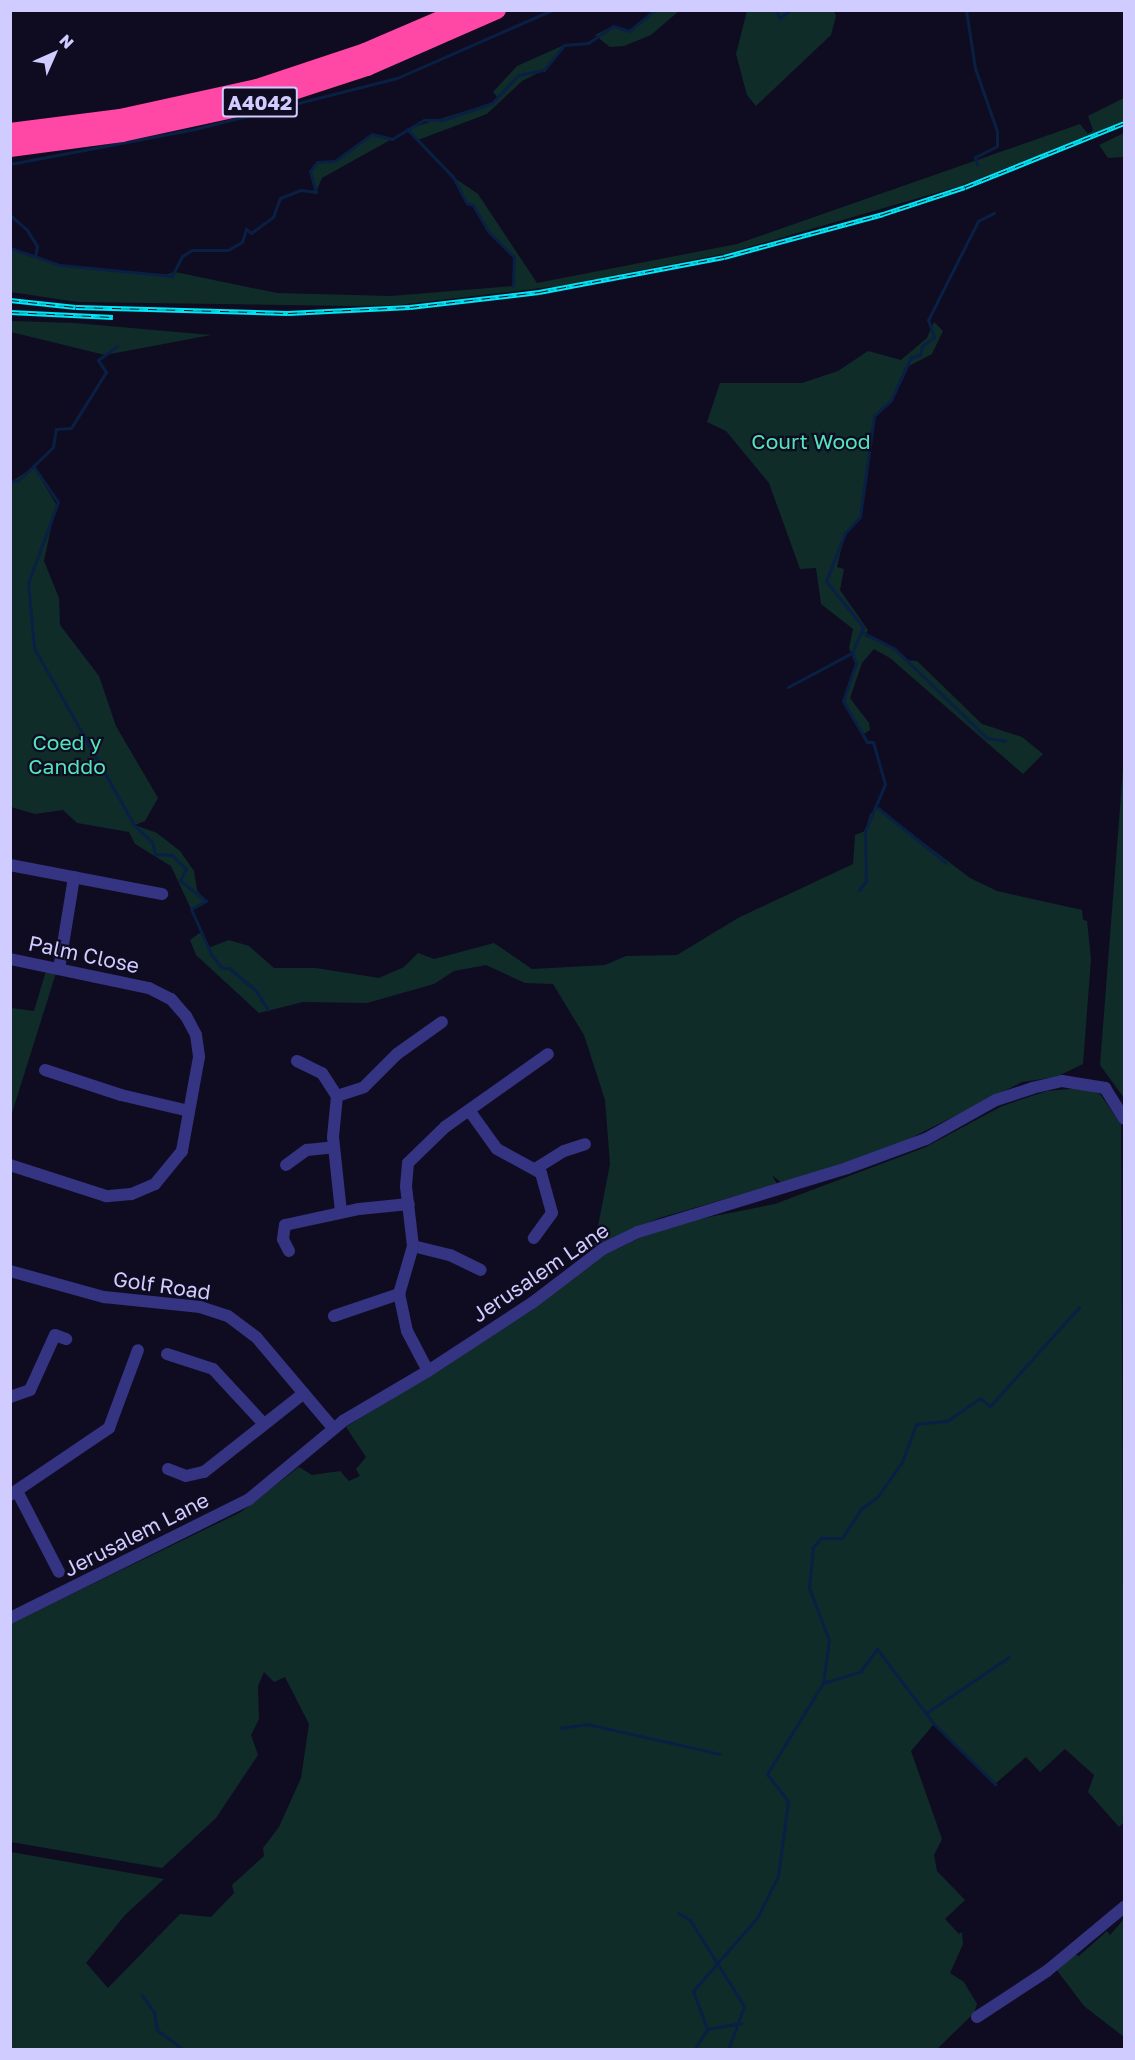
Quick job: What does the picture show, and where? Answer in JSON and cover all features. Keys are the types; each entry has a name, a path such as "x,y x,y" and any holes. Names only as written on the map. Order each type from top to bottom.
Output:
{"highway":[{"name":"A4042","path":"10,132 120,118 257,88 365,52 463,10"},
{"name":"A4042","path":"10,148 122,133 250,105 367,67 497,10"}],"street":[{"path":"10,865 162,894"},
{"path":"59,969 74,877"},
{"name":"Palm Close","path":"10,959 149,988 171,999 186,1016 196,1035 199,1057 182,1151 171,1169 155,1184 131,1194 106,1196 10,1165"},
{"path":"337,1096 364,1087 397,1054 442,1022"},
{"path":"428,1371 407,1330 399,1294 413,1246 408,1163 445,1127 471,1113 548,1054"},
{"path":"297,1061 322,1073 337,1096 334,1147 341,1212"},
{"path":"45,1070 121,1095 189,1111"},
{"name":"Jerusalem Lane","path":"10,1618 248,1500 333,1428 428,1371 532,1303 594,1255 638,1232 771,1195 926,1139 996,1100 1075,1082 1105,1088 1125,1118"},
{"path":"471,1113 497,1149 535,1169 550,1193 552,1213 534,1238"},
{"path":"535,1169 564,1150 585,1144"},
{"path":"286,1165 307,1150 334,1147"},
{"path":"289,1251 283,1239 285,1226 341,1212 410,1204"},
{"path":"413,1246 450,1255 481,1270"},
{"name":"Golf Road","path":"10,1270 104,1297 200,1307 228,1316 257,1338 333,1428"},
{"path":"334,1316 399,1294"},
{"path":"10,1396 30,1390 55,1335 66,1339"},
{"path":"59,1572 14,1493 109,1428 138,1350"},
{"path":"167,1354 213,1369 264,1424"},
{"path":"168,1469 186,1476 204,1472 304,1394"},
{"path":"977,2017 1047,1971 1125,1907"}],"green space":[{"path":"655,10 679,11 651,35 624,46 610,47 595,35 613,26 629,31"},
{"path":"747,11 834,11 836,16 831,35 756,106 747,95 736,54"},
{"path":"564,45 544,70 522,81 487,114 418,140 407,129 492,103 499,99 493,92 517,66"},
{"path":"1124,98 1124,121 960,186 728,253 558,286 397,305 351,306 77,302 11,292 11,248 60,265 164,275 175,272 277,293 391,296 513,286 514,257 488,231 473,205 467,203 453,177 478,194 537,283 737,244 1080,124 1088,134 1093,130 1088,116"},
{"path":"1124,133 1124,157 1108,158 1099,145"},
{"path":"372,134 392,139 322,178 316,192 310,171 317,162 335,161"},
{"path":"11,321 75,323 211,335 105,355 11,332"},
{"name":"Court Wood","path":"934,322 943,331 932,354 905,368 891,400 874,416 860,517 845,533 837,567 844,569 840,590 868,630 865,636 895,649 904,660 917,661 982,724 1022,737 1043,754 1023,774 890,658 874,649 862,663 850,698 869,723 870,730 864,734 843,701 856,663 849,648 853,629 821,604 816,568 800,569 769,483 726,431 707,422 720,383 802,383 838,371 868,351 901,360 927,338"},
{"name":"Coed y Canddo","path":"34,467 56,504 44,561 59,598 60,625 99,676 116,726 158,798 145,821 135,825 157,833 180,851 194,871 197,890 206,901 191,909 171,866 135,844 129,832 77,823 63,810 35,814 11,807 11,482"},
{"path":"1124,756 1124,1098 1100,1065"},
{"path":"878,808 970,878 997,891 1082,910 1083,920 1087,921 1091,959 1083,1064 1056,1077 1022,1082 897,1145 783,1184 772,1175 777,1184 659,1218 594,1247 610,1164 605,1100 584,1035 553,984 525,983 486,965 454,971 434,984 367,1003 303,1002 259,1013 196,955 190,940 201,932 208,948 229,940 249,946 274,968 316,968 379,978 404,967 418,953 434,959 494,943 532,969 605,965 626,956 677,955 738,918 853,864 855,835 865,831 870,814"},
{"path":"46,971 56,973 11,1116 11,1008 34,1011"},
{"path":"1081,1088 1100,1094 1121,1124 1124,1822 1119,1827 1088,1792 1094,1775 1065,1749 1040,1772 1026,1757 995,1784 934,1724 911,1751 942,1839 934,1855 937,1871 965,1900 945,1919 959,1934 962,1932 963,1944 950,1973 964,1982 977,2004 974,2013 937,2049 11,2049 11,1852 164,1879 125,1915 86,1963 108,1988 180,1914 211,1917 234,1893 232,1885 264,1856 263,1848 279,1827 301,1778 309,1724 285,1677 274,1682 264,1672 258,1686 259,1719 251,1735 258,1755 216,1818 162,1868 11,1842 10,1624 241,1512 299,1467 312,1475 340,1471 349,1481 360,1476 356,1469 366,1457 346,1427 532,1310 592,1261 642,1237 694,1220 775,1204 926,1147 1002,1106 1047,1091"},
{"path":"1124,1919 1124,2037 1084,2006 1056,1969 1074,1954 1079,1956 1107,1931 1110,1935"}],"waterway":[{"path":"10,164 195,129 397,78 552,10"},
{"path":"10,248 60,265 172,276 182,256 192,250 228,250 242,242 246,229 251,233 273,217 280,198 301,190 316,192 310,171 317,162 335,161 372,134 392,139 424,120 443,120 492,103 518,75 544,70 564,45 588,43 613,26 629,31 655,10"},
{"path":"775,10 780,18 790,10"},
{"path":"966,10 975,68 997,131 997,146 975,157 977,165"},
{"path":"407,129 453,177 467,203 473,205 488,231 514,257 513,286"},
{"path":"859,890 866,881 865,831 885,784 873,742 867,742 843,701 856,663 852,653 863,627 826,581 845,533 860,517 874,416 891,400 911,357 920,355 922,346 934,337 928,320 978,221 994,213"},
{"path":"10,215 27,230 37,246 35,256"},
{"path":"10,482 19,480 53,447 56,429 71,428 106,372 98,360 117,346"},
{"path":"34,467 58,502 28,583 34,648 134,825 152,842 155,854 172,855 186,869 180,880 206,901 191,909 211,954 222,968 229,968 256,991 268,1010"},
{"path":"862,632 895,649 987,738 1005,741"},
{"path":"788,687 852,653"},
{"path":"878,808 946,863"},
{"path":"694,2050 707,2029 693,1991 757,1918 778,1876 788,1801 767,1774 823,1683 829,1640 809,1588 813,1547 821,1538 842,1538 861,1509 878,1496 902,1462 916,1424 947,1421 980,1398 990,1406 1079,1307"},
{"path":"823,1683 860,1672 877,1649 934,1724 995,1784"},
{"path":"926,1713 1009,1657"},
{"path":"560,1728 587,1724 720,1754"},
{"path":"678,1913 690,1920 744,2006 728,2050"},
{"path":"142,1995 154,2012 157,2030 184,2050"},
{"path":"707,2029 741,2023"}],"railway":[{"path":"10,300 76,307 288,313 410,307 539,292 724,257 883,214 965,187 1124,123"},
{"path":"10,312 113,317"}]}
